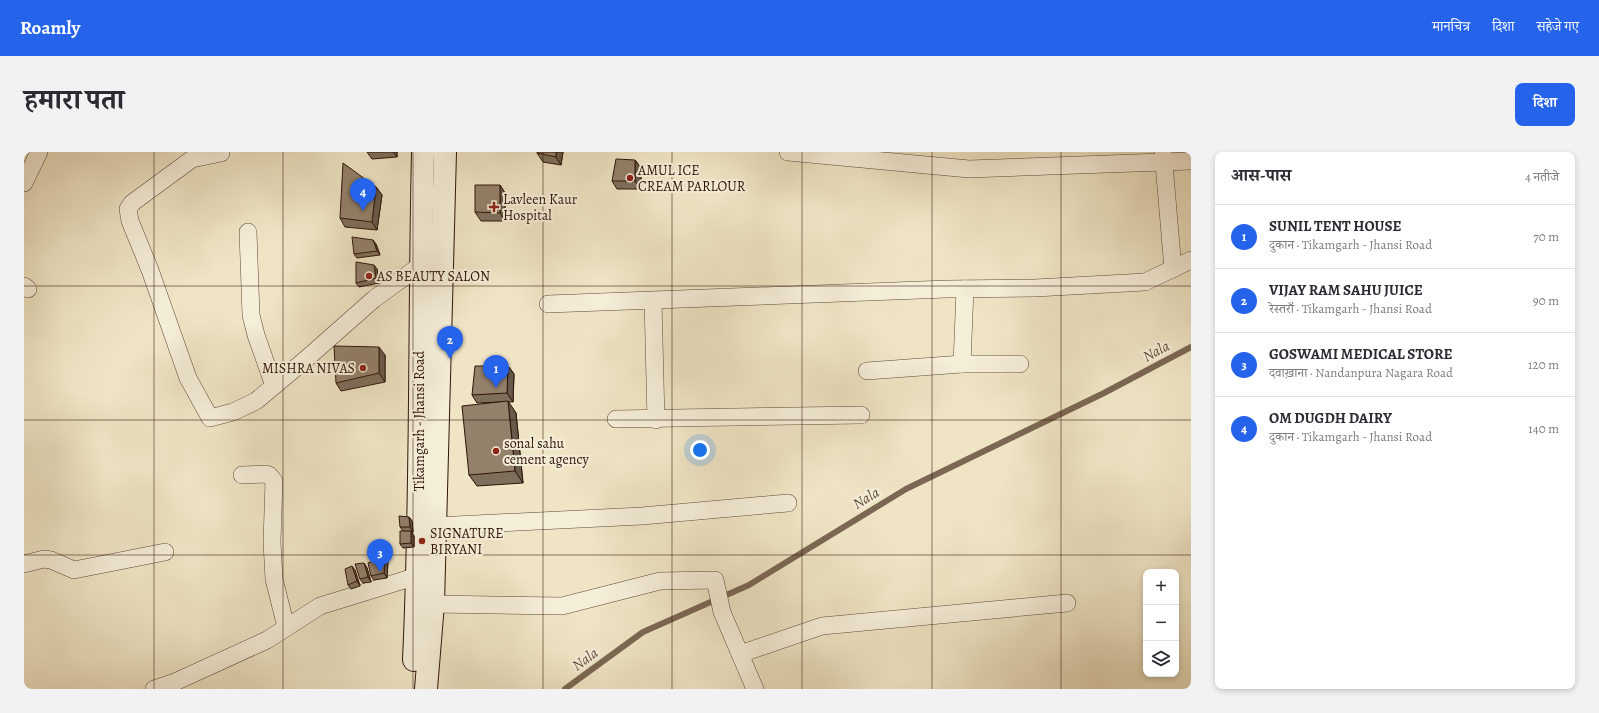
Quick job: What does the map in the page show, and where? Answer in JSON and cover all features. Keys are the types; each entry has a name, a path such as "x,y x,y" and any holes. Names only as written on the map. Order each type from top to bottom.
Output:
{"street":[{"path":"24,183 39,152"},
{"name":"Tikamgarh - Jhansi Road","path":"412,689 426,573 430,305 420,265 423,152"},
{"path":"426,689 433,604 426,573 435,526 430,305 445,152"},
{"path":"788,152 969,169 1163,157 1191,160"},
{"path":"221,153 192,159 142,195 132,203 128,209 130,221 150,270 188,378 210,418 233,412 256,401 374,299 420,265"},
{"path":"1163,157 1173,269"},
{"path":"248,232 252,315 256,335 274,386"},
{"path":"548,304 965,289 1035,288 1146,282 1191,260"},
{"path":"962,364 965,289"},
{"path":"653,301 656,420"},
{"path":"868,371 962,364 1020,364"},
{"path":"616,420 861,415"},
{"path":"242,475 266,474 269,475 274,481 272,542 274,579 286,627"},
{"path":"435,526 642,516 788,503"},
{"path":"24,564 44,559 51,560 74,570 165,552"},
{"path":"154,689 175,682 267,640 320,606 426,573"},
{"path":"433,604 562,606 660,581 715,580 722,612 756,689"},
{"path":"740,654 822,626 1067,604"}],"building":[{"path":"556,152 556,157 537,153"},
{"path":"616,159 635,160 635,181 612,181"},
{"path":"343,163 376,187 372,222 340,218"},
{"path":"475,185 500,185 500,213 475,212"},
{"path":"352,237 373,240 377,251 354,254"},
{"name":"AS BEAUTY SALON","path":"356,262 374,265 376,278 356,283"},
{"name":"MISHRA NIVAS","path":"334,346 379,347 379,373 336,383"},
{"path":"475,366 508,366 507,393 472,395"},
{"name":"sonal sahu cement agency","path":"508,401 515,471 469,475 462,406"},
{"path":"399,516 409,517 410,527 400,527"},
{"path":"400,531 411,531 411,543 400,544"},
{"path":"385,556 384,573 371,576 368,563"},
{"path":"364,563 368,577 360,579 355,564"},
{"path":"352,566 357,581 348,585 345,569"}],"waterway":[{"name":"Nala","path":"565,689 643,632 749,585 906,489 1104,393 1191,347"}],"place":[{"name":"AMUL ICE CREAM PARLOUR","path":"630,178"},
{"name":"Lavleen Kaur Hospital","path":"494,207"},
{"name":"OM DUGDH DAIRY","path":"363,211"},
{"name":"AS BEAUTY SALON","path":"369,276"},
{"name":"VIJAY RAM SAHU JUICE","path":"450,359"},
{"name":"MISHRA NIVAS","path":"363,368"},
{"name":"SUNIL TENT HOUSE","path":"496,388"},
{"name":"sonal sahu cement agency","path":"496,451"},
{"name":"SIGNATURE BIRYANI","path":"422,541"},
{"name":"GOSWAMI MEDICAL STORE","path":"380,572"}]}
